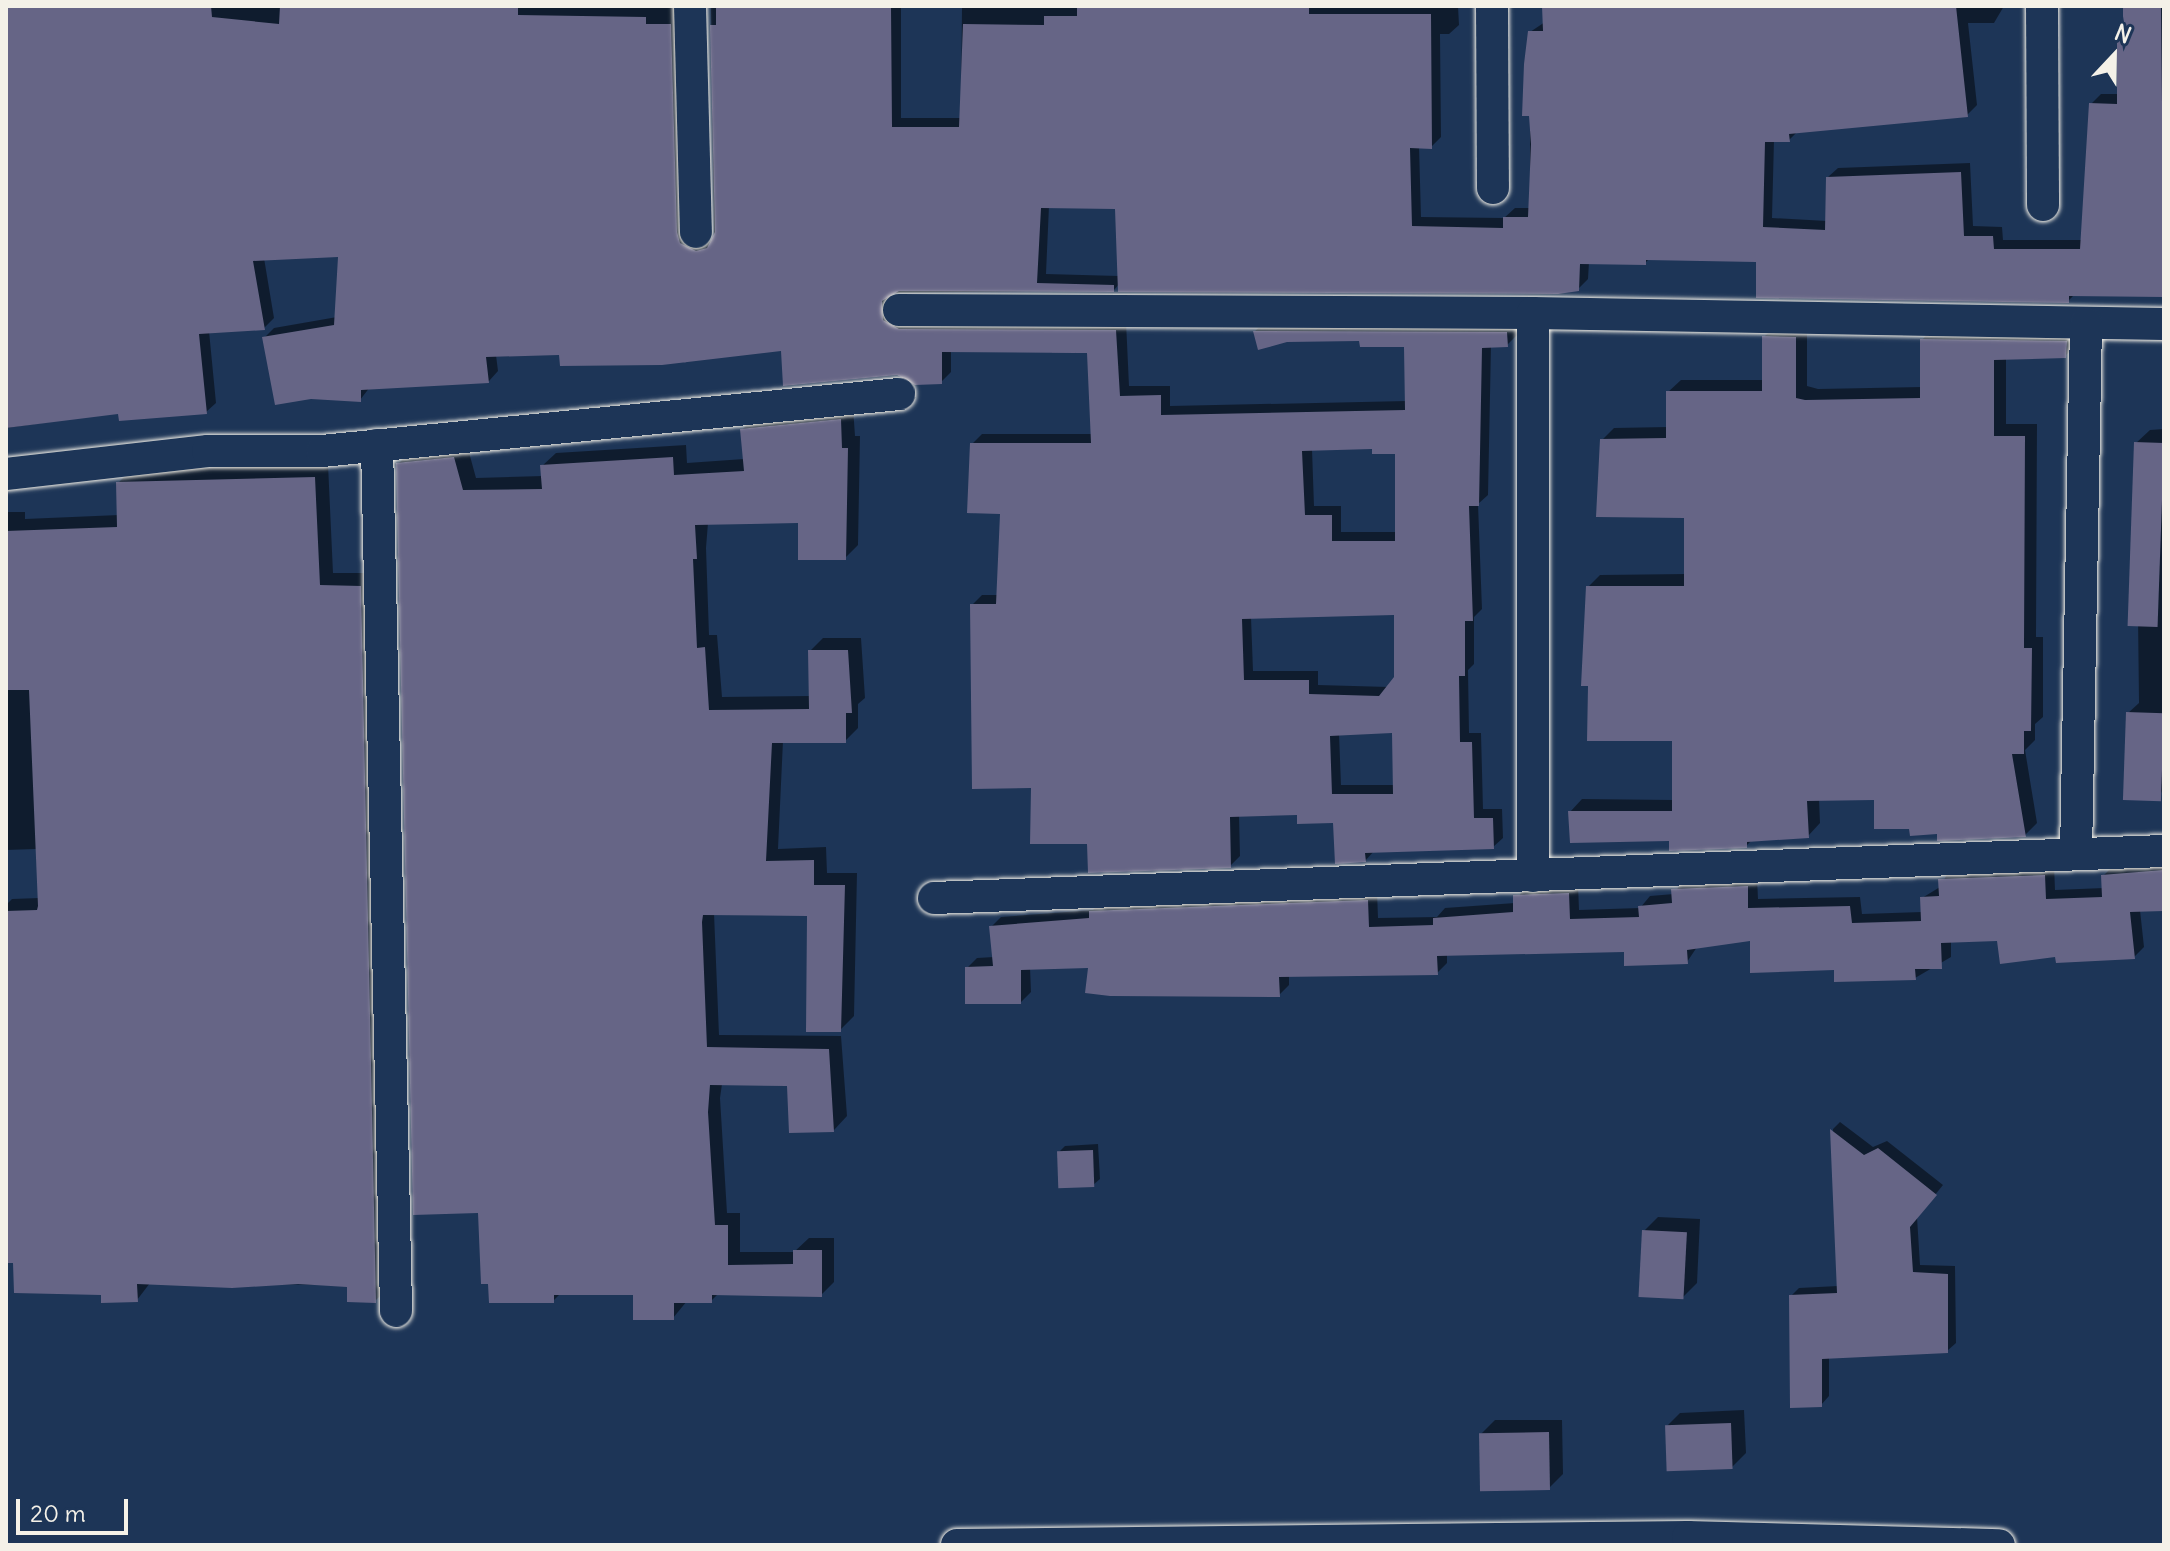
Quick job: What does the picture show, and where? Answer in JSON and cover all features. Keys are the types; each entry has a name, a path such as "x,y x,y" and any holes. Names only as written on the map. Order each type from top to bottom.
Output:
{"street":[{"path":"690,6 696,232"},
{"path":"1492,6 1493,188"},
{"path":"2042,6 2043,205"},
{"path":"899,310 1533,313 2164,324"},
{"path":"1533,313 1533,876"},
{"path":"2076,854 2086,323"},
{"path":"6,474 208,451 377,445 899,394"},
{"path":"377,445 396,1311"},
{"path":"934,898 2164,851"},
{"path":"957,1545 1688,1537 1999,1545"}],"building":[{"path":"6,6 211,6 212,17 279,24 280,6 518,6 518,15 646,17 646,24 671,24 677,232 680,243 696,251 707,248 715,232 710,25 716,25 716,6 891,6 892,127 959,127 963,24 1044,25 1044,16 1077,16 1077,6 1309,6 1309,14 1431,14 1432,149 1410,148 1412,226 1503,228 1503,217 1528,217 1531,144 1529,116 1522,116 1524,64 1528,31 1543,31 1542,6 1956,6 1968,117 1789,134 1790,142 1765,142 1763,227 1825,230 1826,177 1961,172 1964,236 1993,236 1994,249 2080,249 2089,103 2117,104 2117,29 2123,29 2123,6 2161,6 2164,297 2069,296 2069,303 1756,298 1756,262 1646,260 1646,265 1580,264 1579,291 1558,294 1118,292 1115,209 1041,208 1037,283 1114,285 1114,292 899,291 882,301 883,320 899,329 1116,330 1120,396 1161,395 1161,415 1405,410 1404,347 1360,347 1359,341 1287,342 1258,350 1253,331 1507,332 1508,347 1482,348 1479,506 1469,506 1473,621 1465,621 1465,676 1459,676 1460,742 1472,742 1474,818 1493,818 1494,849 1365,853 1366,862 1335,864 1333,823 1297,824 1297,815 1230,817 1231,868 1088,873 1087,844 1030,844 1031,788 972,789 970,604 996,604 1000,514 967,513 970,443 1091,443 1087,353 942,352 942,384 915,385 897,375 783,386 781,351 662,365 560,366 559,355 486,357 489,383 361,390 361,402 311,399 275,405 262,337 334,325 338,257 253,261 265,330 199,334 207,414 119,421 118,414 6,428","holes":["1372,449 1372,454 1395,454 1395,541 1332,541 1332,515 1305,515 1302,451","1394,615 1394,677 1379,696 1309,694 1309,680 1244,680 1242,619","1392,733 1393,794 1332,794 1330,736"]},
{"path":"1762,336 1796,337 1796,398 1805,400 1920,398 1920,339 2067,341 2066,358 1994,360 1994,436 2025,436 2024,648 2032,648 2031,731 2024,731 2024,754 2012,754 2026,837 1937,841 1937,834 1910,836 1909,829 1874,829 1874,800 1807,801 1809,838 1747,842 1747,848 1669,851 1669,841 1570,843 1568,811 1672,811 1672,741 1587,741 1588,686 1581,686 1586,586 1684,586 1684,518 1596,517 1600,439 1666,438 1666,391 1762,391"},
{"path":"841,419 842,448 848,448 846,560 798,560 798,523 695,525 697,559 693,559 697,648 705,647 709,710 809,709 808,650 848,650 852,713 846,713 846,743 772,743 766,861 814,860 814,885 845,885 841,1032 806,1032 807,916 703,915 702,922 707,1047 829,1049 834,1132 789,1133 787,1086 710,1085 708,1112 715,1225 728,1225 728,1265 793,1264 793,1250 822,1250 822,1297 712,1295 712,1303 674,1303 674,1320 633,1320 633,1295 554,1295 554,1303 489,1303 488,1284 481,1284 478,1213 413,1215 396,463 454,457 463,490 542,489 540,465 673,457 674,475 744,471 740,429"},
{"path":"2134,442 2164,443 2158,627 2128,626"},
{"path":"315,477 320,585 361,586 376,1303 347,1302 347,1287 298,1284 232,1288 137,1284 138,1302 101,1303 101,1295 14,1293 13,1263 6,1263 6,911 37,910 38,906 29,690 6,690 6,531 117,527 116,482"},
{"path":"2126,712 2164,713 2161,801 2123,800"},
{"path":"2164,870 2164,911 2130,912 2135,959 2056,963 2055,957 2000,964 1997,941 1941,943 1942,969 1915,969 1916,980 1834,982 1834,970 1750,973 1750,941 1687,950 1688,964 1624,966 1624,952 1437,956 1438,975 1279,977 1280,997 1110,996 1085,993 1088,968 1021,970 1021,1004 965,1004 965,967 993,966 989,926 1089,918 1089,911 1368,900 1369,927 1433,925 1433,918 1513,912 1513,895 1569,893 1570,919 1639,917 1638,906 1672,903 1671,889 1748,886 1748,908 1850,906 1852,923 1921,921 1920,897 1939,896 1938,879 2045,875 2046,899 2102,897 2101,875"},
{"path":"1830,1129 1864,1155 1878,1148 1937,1195 1910,1227 1913,1272 1948,1274 1948,1353 1822,1359 1822,1407 1790,1408 1789,1295 1837,1293"},
{"path":"1093,1150 1094,1187 1058,1188 1057,1151"},
{"path":"1642,1230 1687,1232 1683,1299 1638,1297"},
{"path":"1731,1423 1733,1469 1667,1471 1665,1425"},
{"path":"1549,1432 1550,1490 1480,1491 1479,1433"}]}
